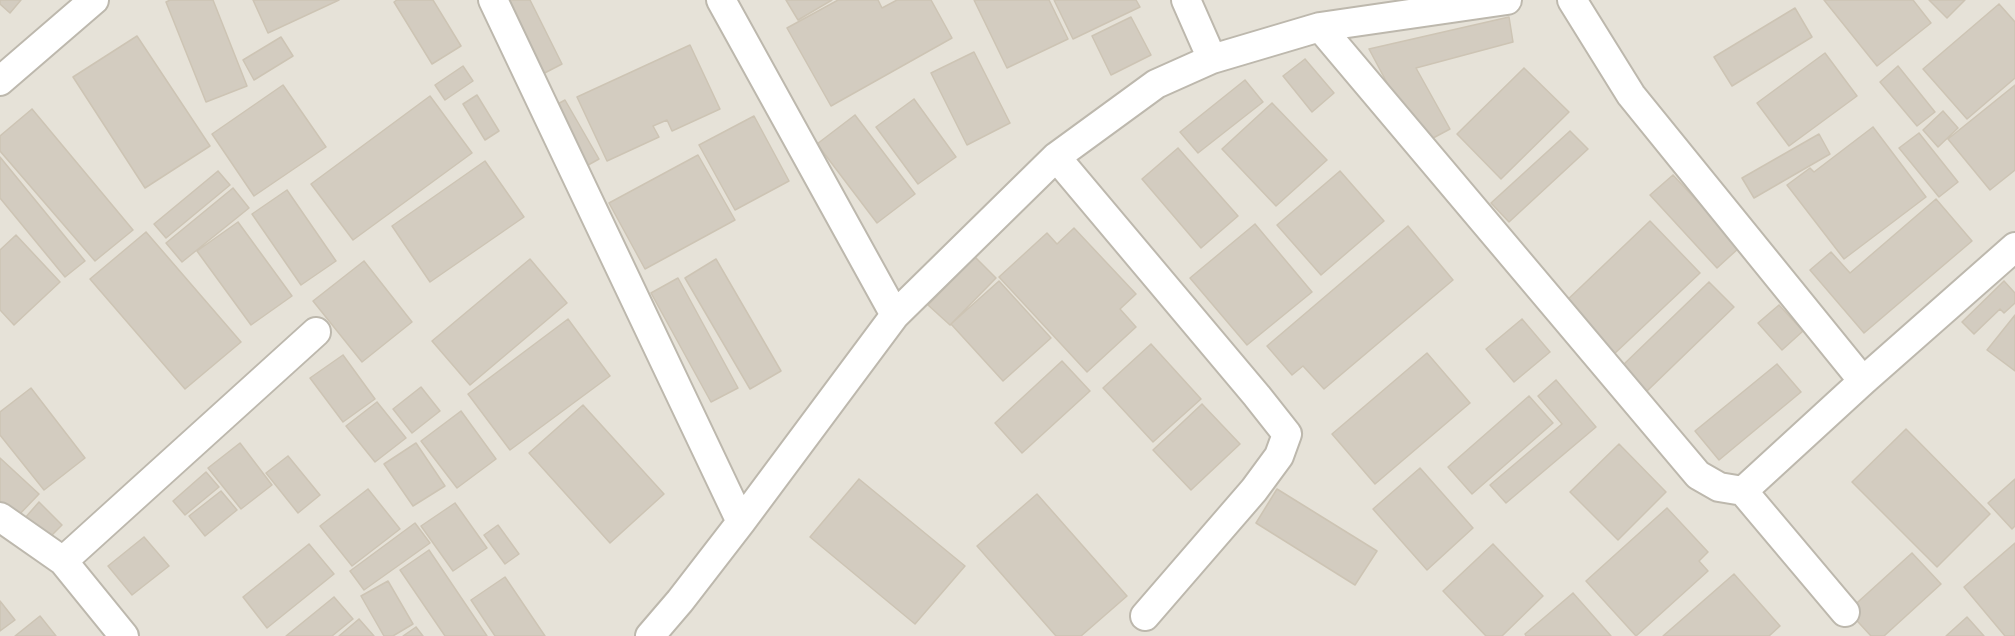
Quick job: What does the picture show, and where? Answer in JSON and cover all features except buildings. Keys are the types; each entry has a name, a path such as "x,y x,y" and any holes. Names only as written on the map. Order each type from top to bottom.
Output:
{"street":[{"path":"0,81 94,0"},
{"path":"493,0 741,522"},
{"path":"721,0 895,315"},
{"path":"1186,0 1212,59"},
{"path":"650,636 680,602 895,315 1056,157 1156,84 1212,59 1320,27 1507,0"},
{"path":"1572,0 1631,95 1863,381"},
{"path":"1320,27 1698,475 1719,487 1743,491 1845,612"},
{"path":"1056,157 1287,434 1279,456 1254,490 1145,615"},
{"path":"1743,491 2015,247"},
{"path":"63,561 316,332"},
{"path":"0,517 63,561 124,636"}],"shaded area":[{"path":"0,0 2015,0 2015,636 0,636"}]}
